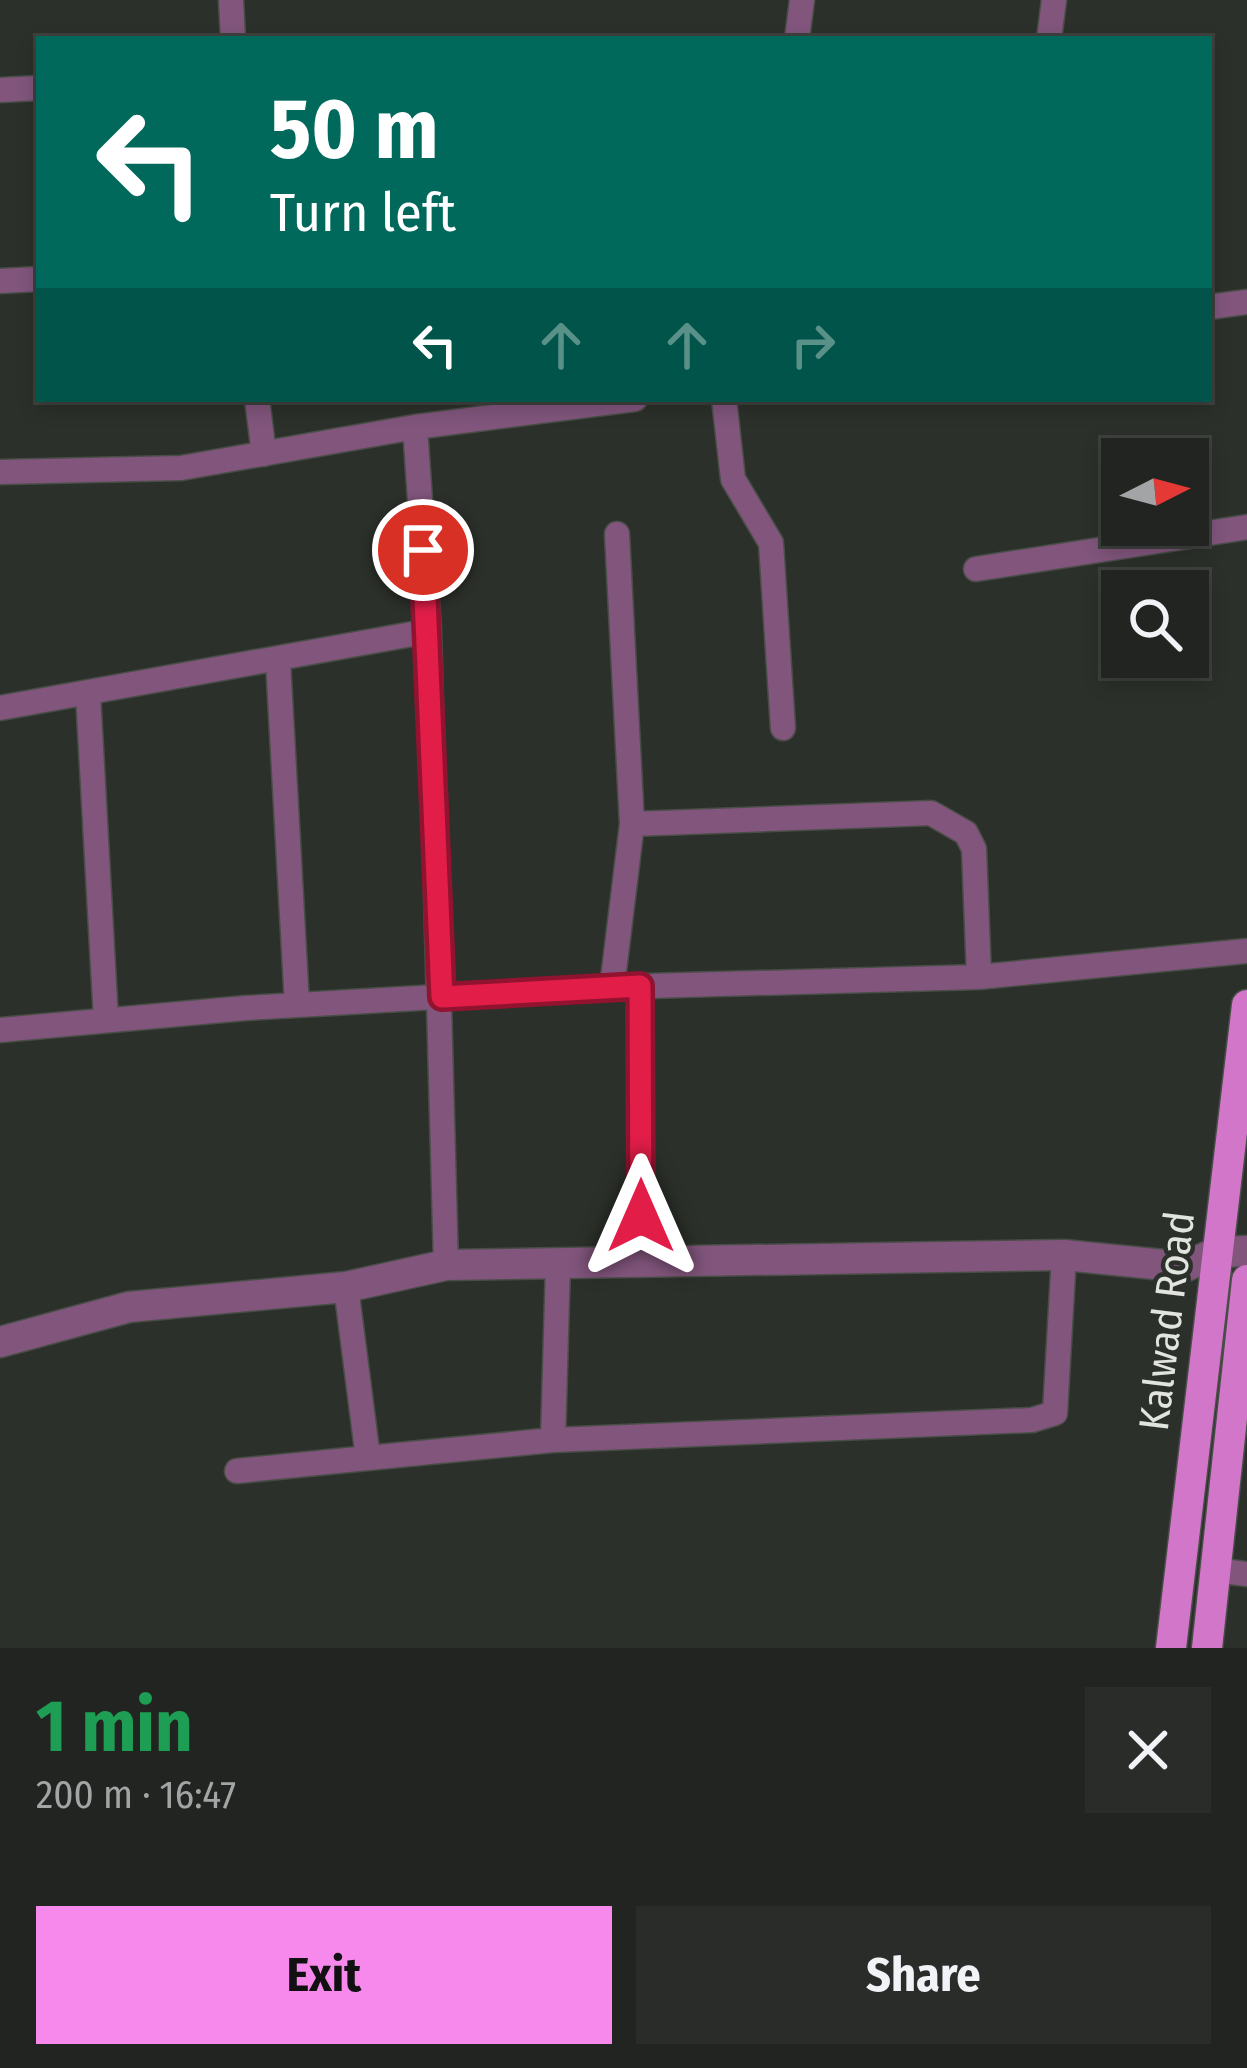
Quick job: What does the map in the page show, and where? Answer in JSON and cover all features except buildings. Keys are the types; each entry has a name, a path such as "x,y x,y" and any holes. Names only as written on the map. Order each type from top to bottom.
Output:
{"main road":[{"name":"Kalwad Road","path":"1171,1648 1212,1294 1233,1252 1247,1005"},
{"name":"Kalwad Road","path":"1207,1648 1243,1355 1247,1280"}],"street":[{"path":"231,0 233,36"},
{"path":"797,36 802,0"},
{"path":"1049,36 1054,0"},
{"path":"0,90 36,88"},
{"path":"0,281 36,279"},
{"path":"1212,307 1247,302"},
{"path":"257,402 264,454"},
{"path":"0,472 181,467 415,428 612,402"},
{"path":"724,402 733,479 771,543 783,728"},
{"path":"415,428 429,631 446,1265"},
{"path":"976,569 1247,527"},
{"path":"612,987 632,824 617,534"},
{"path":"0,708 429,631"},
{"path":"278,661 297,1005"},
{"path":"88,694 106,1020"},
{"path":"632,824 931,813 952,822 974,849 979,977"},
{"path":"0,1030 297,1005 612,987 979,977 1247,951"},
{"path":"640,986 642,1262"},
{"path":"0,1342 129,1307 346,1287 446,1265 1064,1255 1184,1267 1233,1252"},
{"path":"237,1471 553,1440 1033,1420 1055,1413 1064,1255"},
{"path":"553,1440 558,1263"},
{"path":"1184,1267 1212,1294 1246,1293"},
{"path":"346,1287 368,1458"},
{"path":"1215,1570 1247,1574"}],"route":[{"path":"423,550 442,997 640,986 641,1216"}]}
